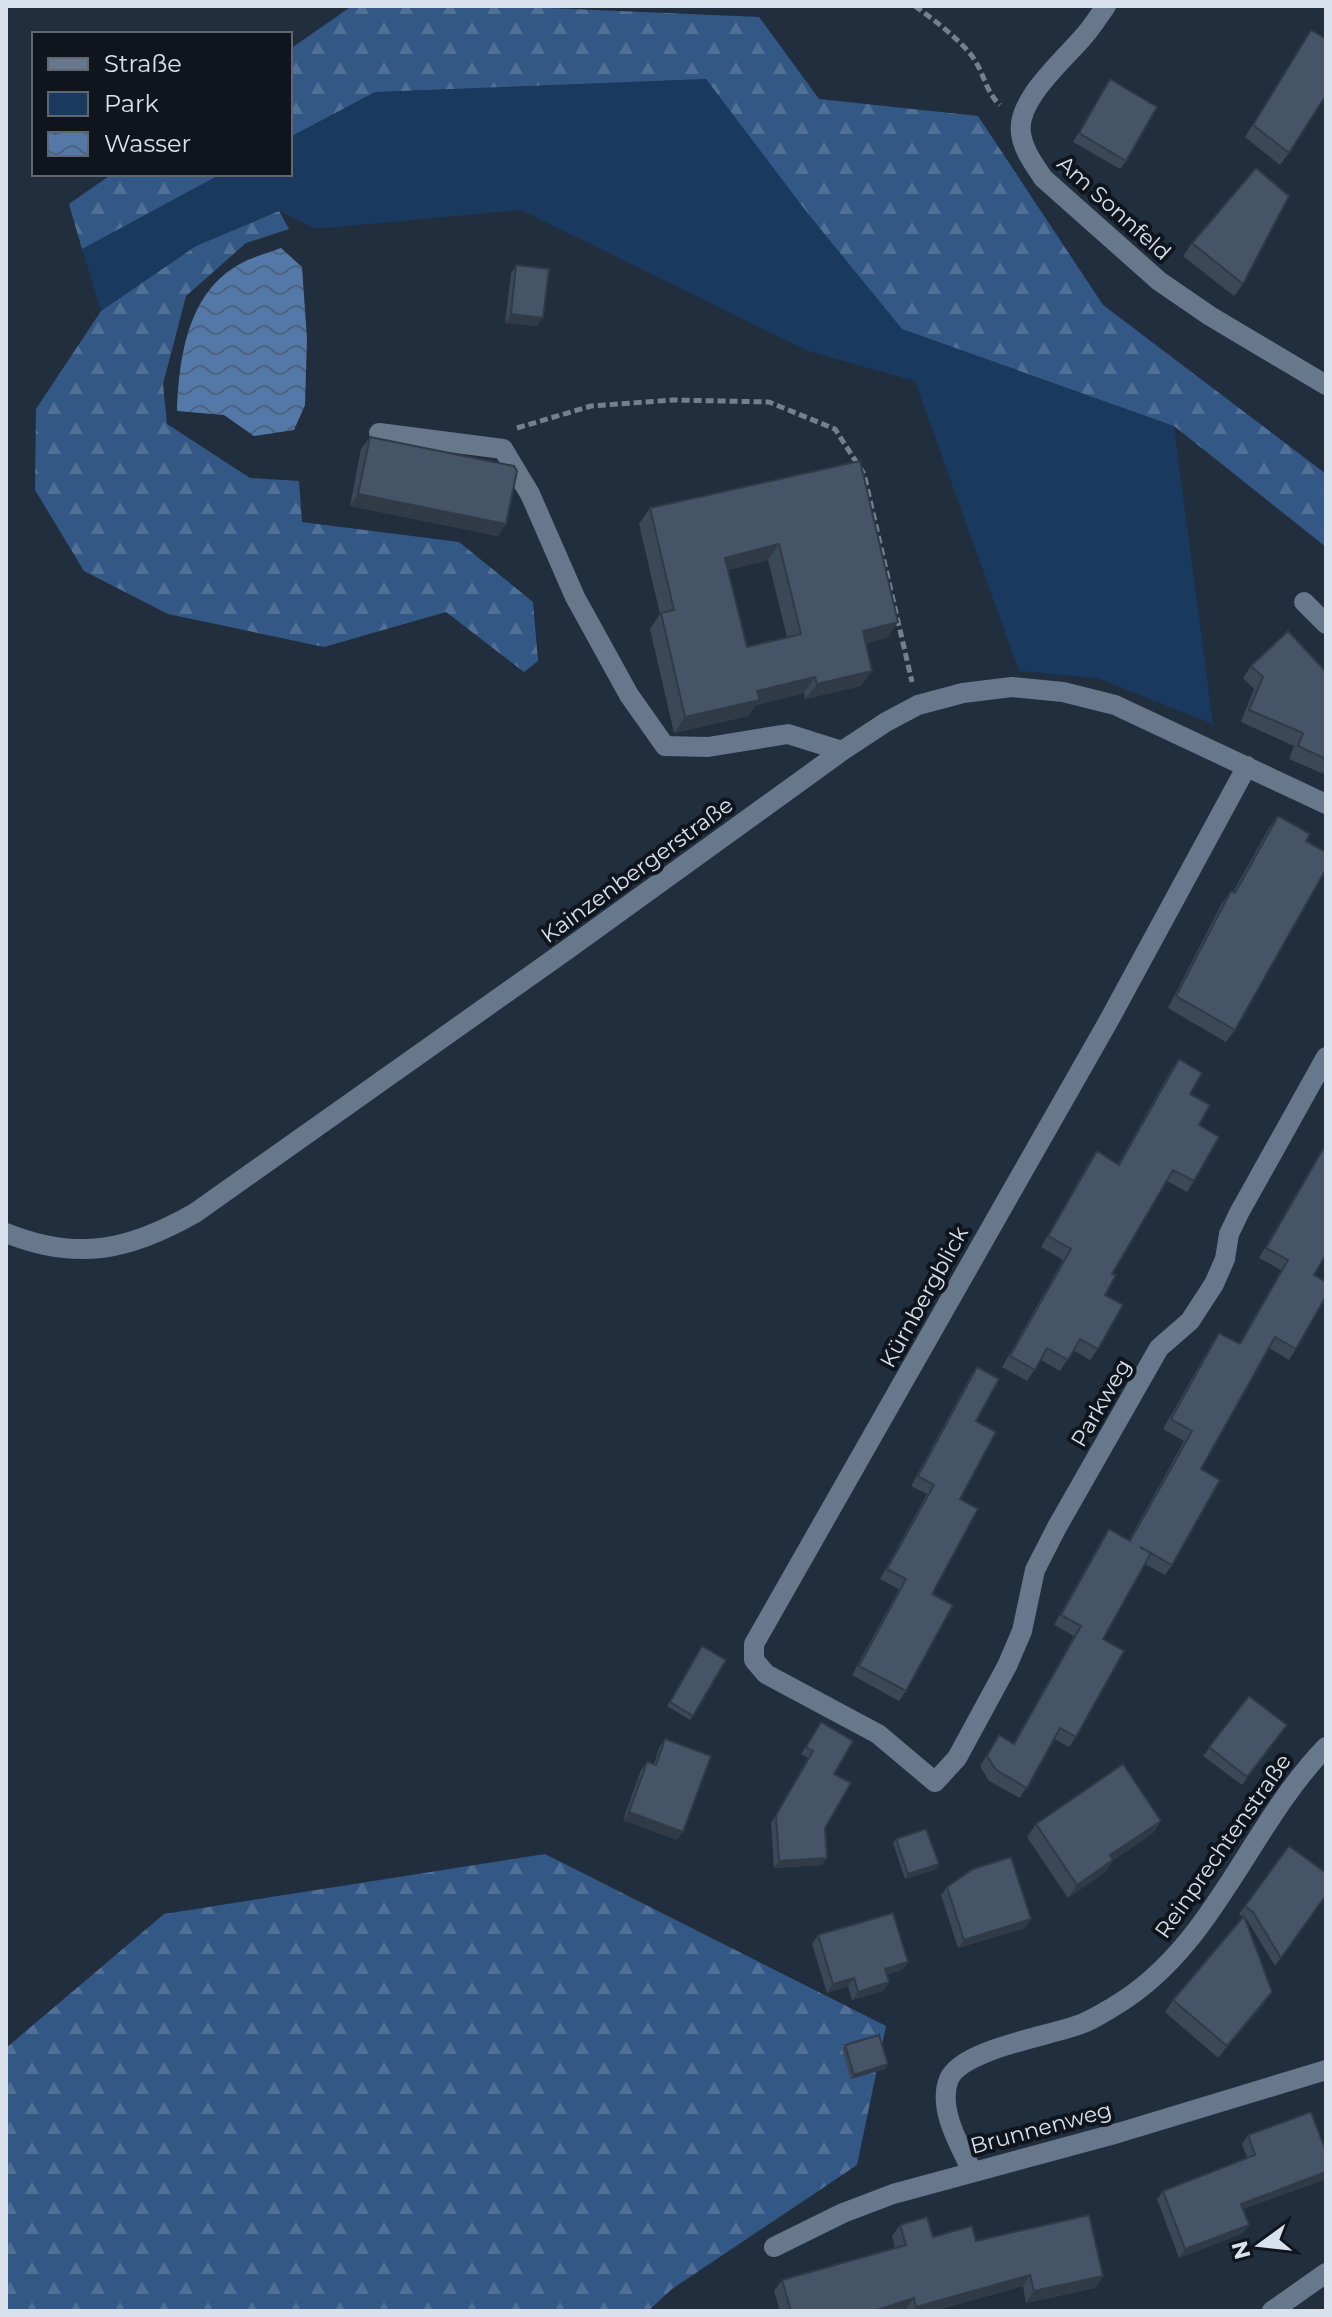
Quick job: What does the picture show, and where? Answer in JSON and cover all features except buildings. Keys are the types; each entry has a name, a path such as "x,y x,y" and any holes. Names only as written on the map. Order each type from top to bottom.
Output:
{"street":[{"path":"1022,118 1035,92 1086,34 1106,6"},
{"name":"Am Sonnfeld","path":"1022,118 1021,134 1028,156 1043,178 1159,281 1210,316 1326,385"},
{"path":"379,433 503,449 530,494 575,597 629,695 665,746 708,747 788,734 842,751"},
{"path":"1304,602 1326,624"},
{"name":"Kainzenbergerstraße","path":"6,1233 56,1248 89,1250 120,1246 159,1234 195,1213 842,751 918,705 963,693 1012,687 1063,692 1115,705 1326,804"},
{"name":"Kürnbergblick","path":"935,1782 878,1734 766,1674 754,1660 754,1644 1108,1022 1247,766"},
{"name":"Parkweg","path":"935,1782 957,1758 1007,1666 1022,1631 1035,1570 1057,1527 1159,1348 1190,1321 1214,1284 1225,1259 1229,1234 1239,1213 1326,1057"},
{"name":"Reinprechtenstraße","path":"972,2171 946,2105 949,2079 962,2063 1082,2024 1116,2006 1144,1984 1178,1953 1202,1925 1265,1823 1303,1771 1326,1747"},
{"name":"Brunnenweg","path":"774,2247 893,2194 1118,2133 1326,2070"},
{"path":"1272,2311 1326,2273"}],"path":[{"path":"915,6 972,57 990,95 1022,118"},
{"path":"503,449 519,426 591,406 673,400 769,402 835,429 864,474 918,705"}],"green space":[{"path":"352,6 501,6 759,17 819,99 978,116 1103,305 1326,474 1326,547 1174,426 902,329 809,215 706,79 375,92 292,136 292,48"},
{"path":"706,79 809,215 902,329 1174,426 1213,724 1097,678 1019,671 915,381 808,351 521,210 316,229 279,211 196,246 101,311 82,249 217,176 292,176 292,136 375,92"},
{"path":"109,176 217,176 82,249 69,204"},
{"path":"279,211 289,229 246,243 186,296 163,384 167,424 250,478 299,481 302,522 459,542 533,602 538,661 524,672 446,612 324,647 168,614 84,571 35,490 36,409 101,311 196,246"},
{"path":"545,1854 886,2026 857,2165 672,2289 648,2311 6,2311 6,2048 164,1914"}],"water":[{"path":"281,248 302,267 307,339 305,405 294,430 254,436 224,415 177,411 184,348 208,291 222,276 240,264"}]}
